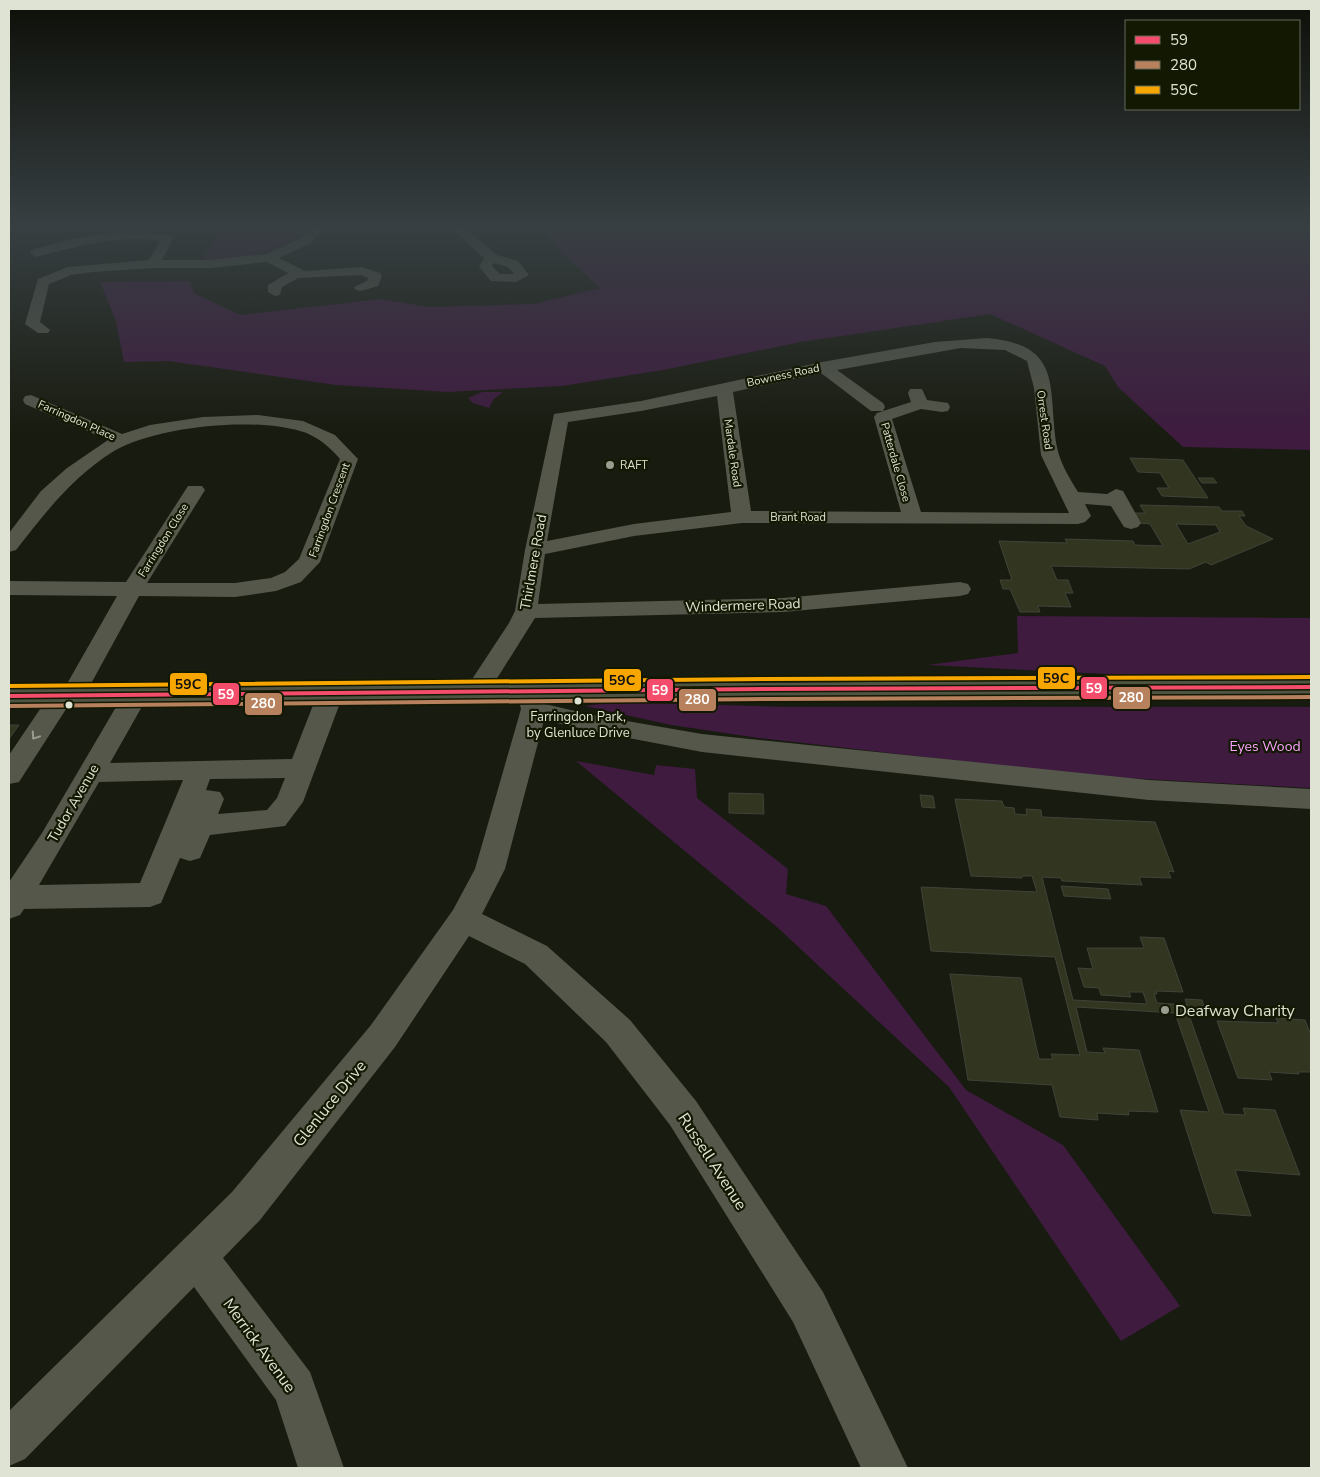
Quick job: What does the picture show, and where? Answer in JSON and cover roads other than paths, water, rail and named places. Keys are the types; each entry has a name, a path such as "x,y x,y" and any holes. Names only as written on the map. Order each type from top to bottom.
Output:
{"highway":[{"path":"9,696 475,693 532,701 775,689 1311,687"}],"street":[{"path":"39,296 32,324 43,330"},
{"name":"Bowness Road","path":"560,418 687,397 822,367 967,343 988,343 1007,346"},
{"name":"Orrest Road","path":"1007,346 1023,352 1037,365 1047,425 1048,450 1081,516 1065,519"},
{"path":"822,367 877,407"},
{"name":"Mardale Road","path":"724,388 742,517"},
{"name":"Patterdale Close","path":"912,516 883,417 918,399 942,407"},
{"name":"Farringdon Place","path":"31,400 122,440"},
{"name":"Thirlmere Road","path":"475,693 521,623 526,611 535,550 560,418"},
{"name":"Farringdon Crescent","path":"9,546 61,482 122,440 151,432 206,422 238,420 303,426 337,444 349,459 310,562 293,576 276,584 234,590 9,588"},
{"name":"Farringdon Close","path":"131,590 195,490"},
{"path":"1072,498 1117,498 1131,523"},
{"name":"Brant Road","path":"535,550 644,529 742,517 912,516 1065,519"},
{"name":"Windermere Road","path":"526,611 784,605 960,589"},
{"path":"9,775 67,696 131,590"},
{"path":"210,799 195,838 275,819 289,802 330,695"},
{"name":"Tudor Avenue","path":"12,902 135,696"},
{"path":"532,701 592,724 702,743 1149,790 1308,803"},
{"name":"Glenluce Drive","path":"9,1443 246,1206 383,1036 464,919 490,869 532,701"},
{"path":"90,773 302,768"},
{"path":"12,902 150,895 200,771"},
{"name":"Russell Avenue","path":"464,919 536,955 618,1031 683,1114 808,1307 885,1468"},
{"name":"Merrick Avenue","path":"196,1256 294,1388 321,1468"}],"place":[{"name":"RAFT","path":"610,465"},
{"name":"Farringdon Park, by Glenluce Drive","path":"578,701"},
{"name":"Deafway Charity","path":"1165,1010"}],"park label":[{"name":"Eyes Wood","path":"1265,746"}]}
